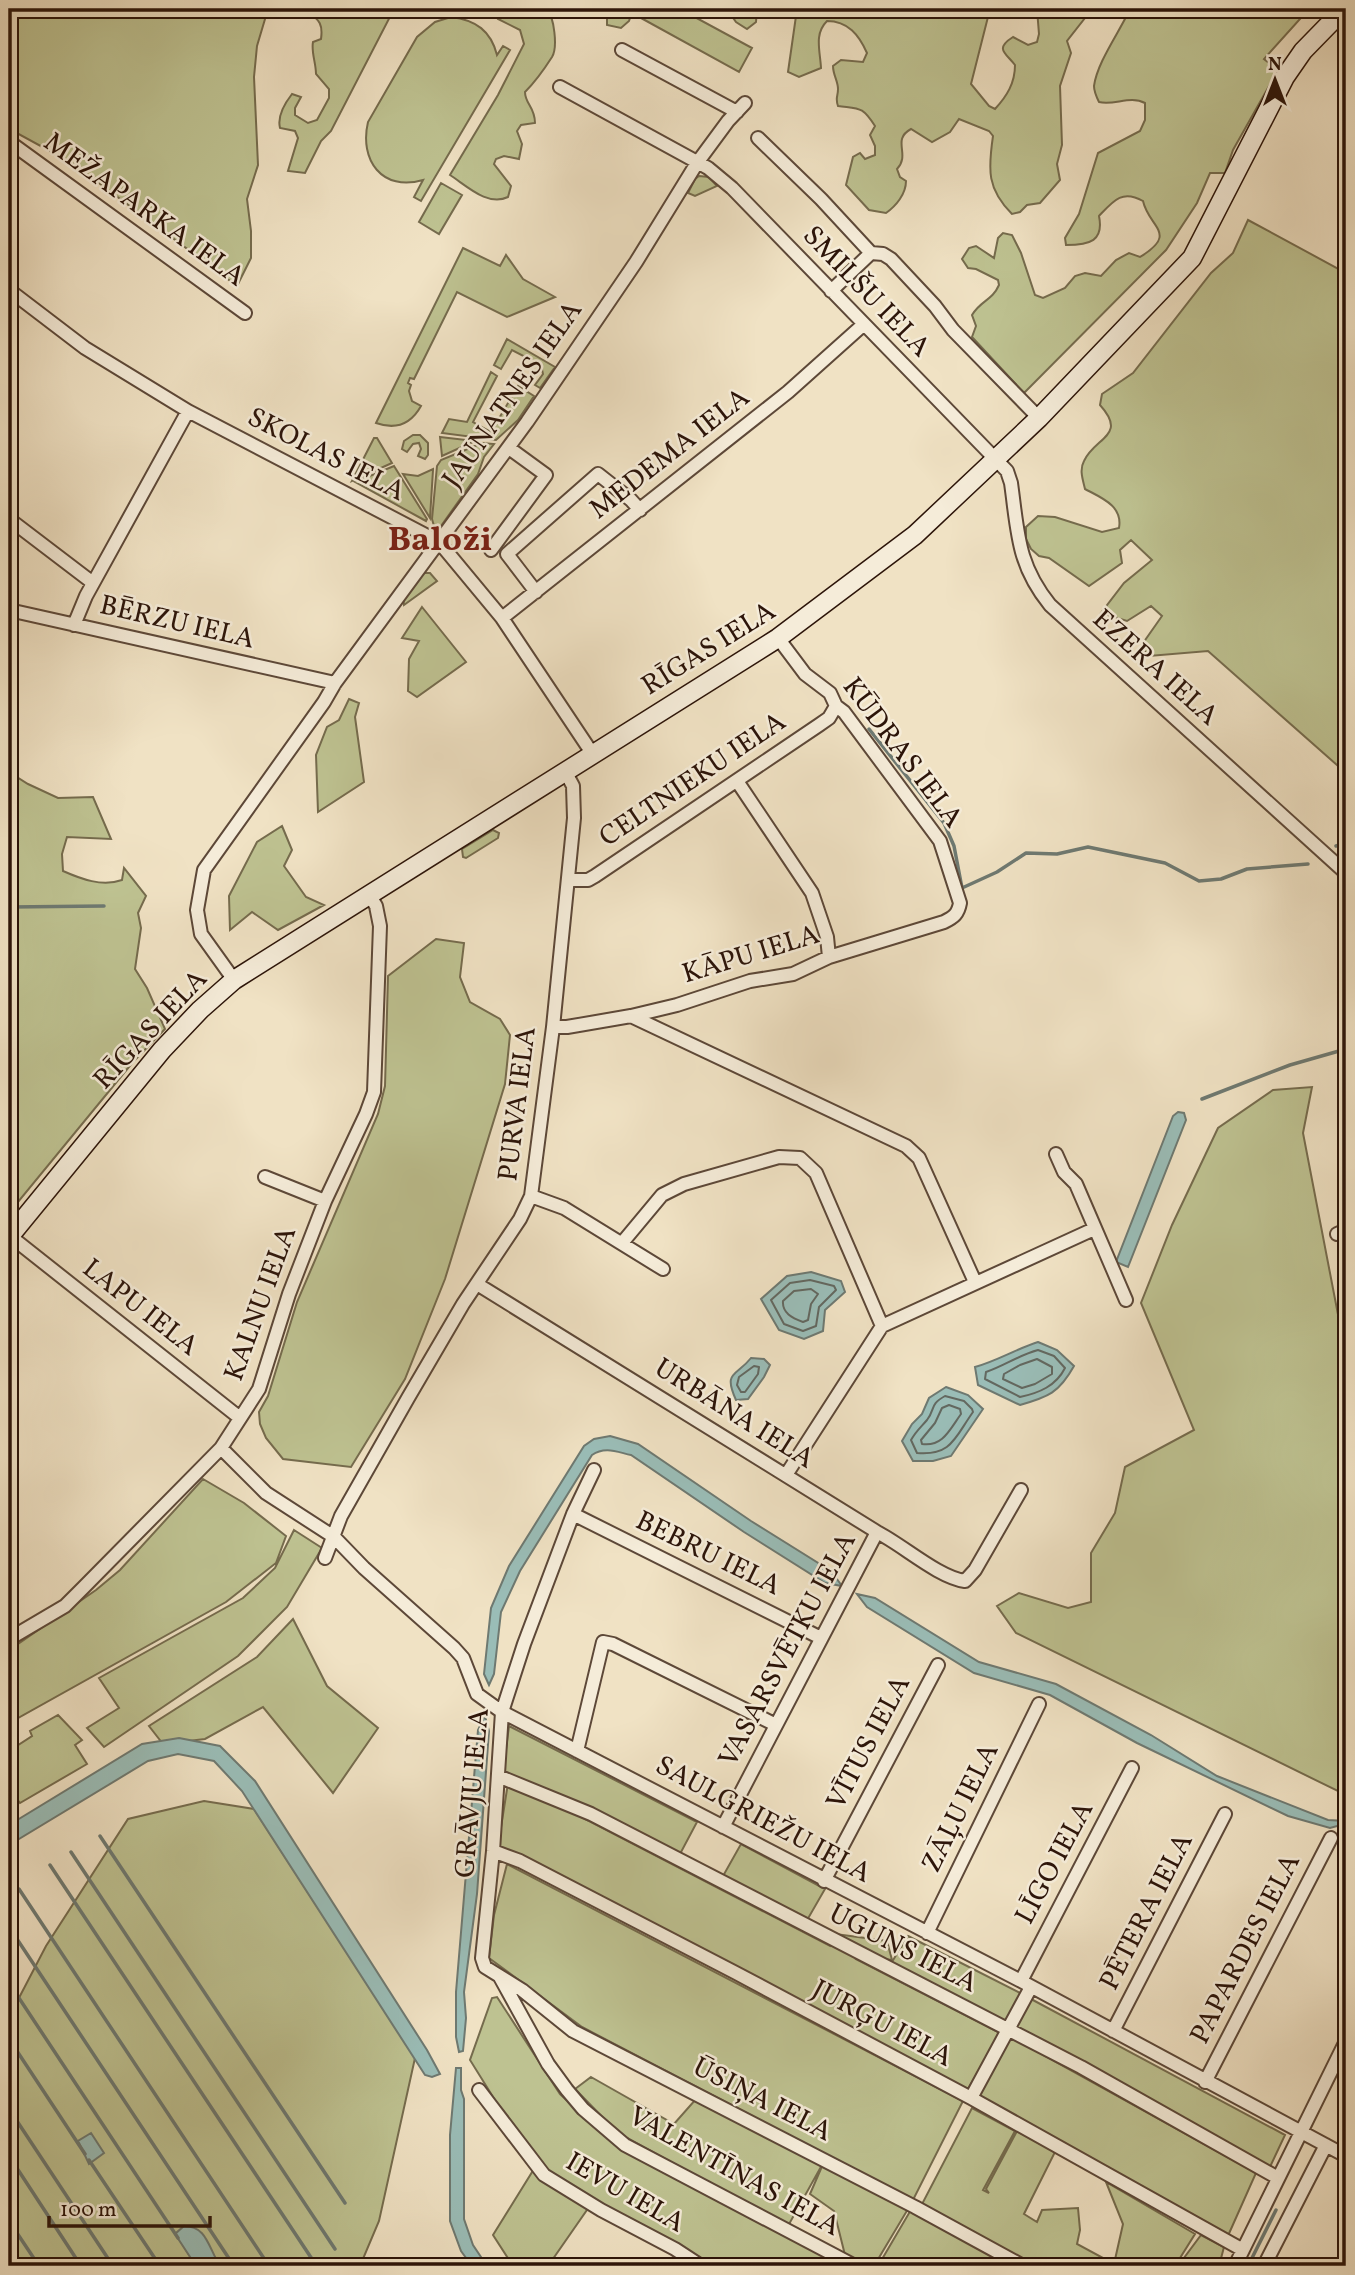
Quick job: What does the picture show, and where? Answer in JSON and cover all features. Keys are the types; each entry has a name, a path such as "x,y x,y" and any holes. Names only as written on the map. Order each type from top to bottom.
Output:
{"main road":[{"name":"RĪGAS IELA","path":"9,1236 162,1050 200,1010 234,980 778,638 915,535 1039,418 1192,258 1285,77 1303,51 1344,9"}],"street":[{"name":"JAUNATNES IELA","path":"234,980 201,934 197,910 204,870 335,683 509,448 636,262 697,163 741,108 622,50"},
{"name":"SMILŠU IELA","path":"560,87 720,176 995,461"},
{"path":"758,138 823,201 870,253 883,254 891,259 935,306 953,330 1039,418"},
{"name":"MEŽAPARKA IELA","path":"12,148 245,313"},
{"path":"831,291 870,253"},
{"name":"SKOLAS IELA","path":"9,290 85,348 188,411 439,542 502,618 592,753"},
{"name":"MEDEMA IELA","path":"502,618 788,392 864,324"},
{"path":"74,625 93,583 188,411"},
{"path":"491,550 546,475 509,448"},
{"name":"EZERA IELA","path":"995,461 1007,471 1011,483 1023,559 1030,576 1050,605 1346,873"},
{"path":"536,592 507,554 598,474 640,510"},
{"path":"9,519 93,583"},
{"name":"BĒRZU IELA","path":"9,610 335,683"},
{"name":"KŪDRAS IELA","path":"778,638 805,674 830,693 836,706 844,712 940,841 960,903 958,911"},
{"name":"CELTNIEKU IELA","path":"569,880 588,880 829,718 836,706"},
{"name":"PURVA IELA","path":"325,1558 341,1516 408,1398 463,1304 520,1219 531,1196 569,880 575,800 573,786 565,771"},
{"path":"737,780 813,893 827,937 829,957"},
{"name":"KALNU IELA","path":"9,1639 65,1606 221,1448 259,1389 289,1294 325,1201 374,1092 380,926 376,906 369,894"},
{"name":"KĀPU IELA","path":"553,1027 631,1016 750,981 793,974 829,957 944,922 958,911"},
{"path":"631,1016 906,1146 919,1158 975,1282"},
{"path":"1056,1154 1064,1172 1076,1184 1126,1300"},
{"path":"622,1243 652,1205 673,1188 779,1157 800,1158 816,1173 882,1325"},
{"path":"265,1177 325,1201"},
{"path":"531,1196 564,1208 663,1269"},
{"path":"786,1475 882,1325 1094,1229"},
{"name":"LAPU IELA","path":"9,1236 240,1418"},
{"name":"URBĀNA IELA","path":"477,1284 877,1532 899,1543 951,1579 965,1581 975,1570 1021,1490"},
{"name":"SAULGRIEŽU IELA","path":"221,1448 266,1493 334,1537 364,1568 454,1647 463,1658 477,1694 502,1712 1026,1984 1346,2156"},
{"name":"GRĀVJU IELA","path":"485,1967 482,1958 493,1850 502,1712 524,1644 573,1514 594,1470"},
{"name":"BEBRU IELA","path":"573,1514 821,1638"},
{"name":"VASARSVĒTKU IELA","path":"723,1827 877,1532"},
{"path":"577,1751 603,1642 613,1644 776,1725"},
{"name":"VĪTUS IELA","path":"824,1881 938,1665"},
{"name":"ZĀĻU IELA","path":"927,1933 1039,1704"},
{"name":"LĪGO IELA","path":"971,2098 1008,2031 1026,1984 1132,1768"},
{"name":"UGUNS IELA","path":"498,1776 591,1814 1081,2067 1278,2178"},
{"name":"PĒTERA IELA","path":"1113,2031 1225,1814"},
{"name":"PAPARDES IELA","path":"1205,2082 1331,1838"},
{"name":"JURĢU IELA","path":"493,1850 520,1861 736,1973 971,2098 1243,2250"},
{"name":"ŪSIŅA IELA","path":"485,1967 522,1990 573,2031 915,2207 1023,2266"},
{"name":"VALENTĪNAS IELA","path":"499,1977 548,2064 567,2090 583,2109 625,2145 855,2266"},
{"path":"1235,2266 1346,2041"},
{"name":"IEVU IELA","path":"479,2090 544,2175 701,2266"},
{"path":"1264,2266 1326,2145"}],"green space":[{"path":"9,9 268,9 257,46 254,77 258,165 247,199 251,258 237,286 72,163 15,132 9,136"},
{"path":"309,9 394,9 331,131 321,141 305,173 288,171 298,138 295,131 280,128 279,123 282,110 292,94 301,97 295,108 295,115 308,123 317,120 329,98 329,89 316,74 313,50 313,42 321,39 322,30 318,20 308,12"},
{"path":"547,9 552,18 554,52 525,92 535,123 521,125 517,131 522,144 519,159 504,156 496,159 494,164 511,186 508,197 485,197 450,175 498,95 524,44 520,30 498,19 501,10"},
{"path":"607,9 633,9 629,21 621,28 607,25"},
{"path":"646,9 680,9 752,48 739,72 641,18"},
{"path":"727,9 757,9 756,22 747,29 736,22"},
{"path":"797,9 990,9 971,84 989,106 995,109 1010,89 1015,72 1015,65 1004,51 1004,45 1013,37 1028,45 1037,42 1037,9 1092,9 1067,41 1071,53 1060,86 1062,145 1057,164 1060,180 1040,203 1027,205 1020,212 1012,214 998,196 991,178 993,136 989,131 959,119 950,132 932,142 911,129 905,133 901,143 901,163 897,169 900,177 906,181 902,195 886,213 869,210 846,185 853,157 860,153 865,159 875,155 875,146 870,135 875,126 860,110 838,106 838,86 833,66 841,60 863,62 867,53 860,40 847,26 827,21 819,37 821,68 799,77 788,72"},
{"path":"1100,9 1309,9 1264,59 1278,70 1233,150 1225,173 1210,173 1197,203 1166,250 1024,393 972,337 976,326 972,315 999,285 998,280 968,268 962,259 969,248 976,246 994,258 998,238 1003,233 1012,235 1035,295 1043,298 1065,288 1075,276 1085,273 1101,276 1116,260 1129,253 1140,257 1152,249 1160,236 1143,201 1129,196 1118,198 1099,216 1099,231 1093,240 1066,245 1065,238 1079,214 1098,153 1140,131 1145,120 1145,103 1134,100 1099,102 1094,90 1099,68 1128,13"},
{"path":"451,17 481,28 491,39 497,55 503,46 510,50 421,201 414,197 423,180 408,183 396,181 377,170 367,149 368,122 417,37 435,22"},
{"path":"699,176 709,177 717,186 695,196 688,193"},
{"path":"441,183 462,195 439,234 419,222"},
{"path":"1248,220 1346,273 1346,773 1208,651 1149,656 1141,646 1162,616 1151,606 1127,621 1101,613 1124,583 1152,560 1131,540 1120,550 1122,563 1089,586 1049,558 1039,556 1031,549 1026,539 1026,527 1038,516 1055,517 1102,532 1119,528 1118,514 1114,508 1085,489 1082,475 1083,464 1089,453 1110,430 1108,415 1100,405 1102,394 1133,373 1211,273 1233,253"},
{"path":"463,248 500,266 506,255 523,279 555,297 507,317 457,292 414,379 410,378 408,383 411,385 409,391 412,401 421,406 413,417 402,424 390,426 376,423"},
{"path":"507,339 555,367 540,388 535,385 543,374 541,365 512,350 501,369 494,365"},
{"path":"491,372 497,376 473,422 491,432 518,386 534,396 518,420 496,440 442,433 449,419 467,422"},
{"path":"413,435 420,435 428,443 428,455 425,459 418,456 421,449 419,443 413,444 407,452 402,449 404,441"},
{"path":"440,437 475,441 442,456"},
{"path":"374,438 377,438 392,463 352,481"},
{"path":"482,443 494,444 484,457 478,474 441,526 434,526 432,519 437,466 441,460"},
{"path":"394,466 427,519 426,521 355,482"},
{"path":"433,469 430,518 403,474 418,476"},
{"path":"422,573 430,573 437,581 404,605 403,596"},
{"path":"422,607 466,662 417,697 408,691 409,659 419,641 402,638"},
{"path":"349,699 359,703 355,717 364,782 318,812 316,755 327,727 339,720"},
{"path":"9,772 58,798 93,797 111,839 67,837 62,854 63,871 84,879 107,883 122,880 124,868 146,896 138,913 141,928 135,969 147,988 165,1029 133,1062 9,1213"},
{"path":"282,826 292,850 284,866 306,897 324,905 278,930 252,912 230,930 229,896 257,842"},
{"path":"493,830 499,833 498,838 466,858 463,857 462,849"},
{"path":"436,939 464,943 460,977 470,1002 500,1019 510,1035 505,1084 445,1279 405,1379 351,1467 283,1459 266,1438 260,1424 259,1412 268,1396 297,1302 378,1114 385,1086 388,976"},
{"path":"1312,1087 1303,1133 1346,1356 1346,1795 1016,1633 997,1606 1019,1593 1068,1608 1091,1602 1091,1553 1115,1513 1125,1467 1194,1430 1141,1303 1172,1225 1218,1128 1273,1090"},
{"path":"203,1479 244,1503 286,1536 276,1563 226,1602 9,1723 9,1643 18,1644 120,1570"},
{"path":"294,1530 322,1548 287,1607 238,1656 104,1747 87,1728 119,1708 99,1678 243,1598 275,1568"},
{"path":"293,1619 327,1686 378,1728 333,1793 263,1707 205,1739 163,1744 149,1726 257,1657"},
{"path":"58,1715 82,1740 75,1745 87,1764 20,1803 17,1799 9,1804 9,1751 32,1736 30,1731"},
{"path":"509,1726 697,1822 680,1854 503,1772"},
{"path":"508,1783 566,1809 830,1946 836,1934 887,1941 892,1960 858,1956 856,1959 1000,2033 967,2091 498,1846"},
{"path":"204,1801 254,1809 415,2058 379,2221 360,2266 220,2266 211,2252 184,2226 176,2234 196,2266 9,2266 9,2017 46,1946 128,1819"},
{"path":"741,1844 825,1889 806,1922 723,1876"},
{"path":"507,1864 963,2101 913,2200 582,2027 489,1958 494,1915"},
{"path":"908,1936 1022,1994 1005,2024 890,1965"},
{"path":"497,1997 560,2094 611,2141 846,2266 716,2266 629,2221 543,2169 513,2129 470,2060 492,1998"},
{"path":"1031,1999 1285,2135 1269,2169 1016,2028"},
{"path":"1009,2036 1256,2173 1227,2238 982,2099 979,2095"},
{"path":"591,2077 674,2124 696,2099 822,2165 788,2226 618,2133 575,2089"},
{"path":"972,2108 1015,2131 983,2190 989,2193 986,2189 1017,2131 1055,2152 1024,2214 1037,2222 1042,2210 1078,2208 1080,2230 1077,2244 1114,2264 1123,2224 1106,2182 1195,2234 1175,2266 1026,2266 921,2206"},
{"path":"823,2164 908,2209 874,2266 866,2266 845,2255 834,2211 810,2194"},
{"path":"534,2169 589,2207 548,2266 513,2266 493,2235"},
{"path":"912,2208 1012,2266 878,2266"},
{"path":"1201,2235 1224,2247 1219,2266 1178,2266"}],"water":[{"path":"1178,1112 1184,1113 1186,1120 1128,1267 1116,1262 1173,1116"},
{"path":"811,1272 841,1281 845,1292 825,1310 823,1331 804,1339 779,1330 761,1299 787,1276"},
{"path":"1038,1342 1057,1350 1074,1366 1052,1393 1020,1405 978,1385 975,1367"},
{"path":"751,1358 764,1359 770,1365 748,1399 736,1400 731,1379"},
{"path":"946,1387 968,1395 983,1409 951,1456 933,1461 913,1461 902,1441 922,1414 929,1398"},
{"path":"610,1436 638,1444 751,1521 831,1571 842,1586 825,1583 631,1455 611,1450 597,1452 592,1455 520,1571 501,1612 494,1674 489,1685 484,1674 491,1608 509,1566 584,1446 594,1439"},
{"path":"857,1594 875,1598 979,1662 1056,1684 1151,1735 1217,1776 1328,1820 1346,1821 1346,1829 1337,1826 1330,1828 1288,1816 1137,1743 1050,1695 974,1673 867,1607"},
{"path":"485,1716 489,1731 477,1894 464,1992 466,2018 463,2051 459,2052 456,2037 456,1992 478,1730"},
{"path":"179,1738 220,1746 255,1781 440,2074 432,2077 425,2075 242,1791 214,1761 178,1754 148,1761 9,1845 9,1825 142,1744"},
{"path":"456,2068 461,2068 461,2090 464,2099 464,2219 473,2245 487,2266 472,2266 461,2251 450,2221 450,2135"},
{"path":"91,2133 104,2153 89,2164 78,2141"},
{"path":"184,2226 192,2227 202,2234 220,2266 196,2266 175,2234"}],"waterway":[{"path":"869,729 944,823 954,846 962,888 997,872 1026,853 1057,854 1088,847 1165,863 1199,881 1221,879 1247,869 1308,864"},
{"path":"1336,846 1346,843"},
{"path":"9,907 104,906"},
{"path":"1202,1099 1290,1065 1346,1049"},
{"path":"100,1836 345,2203"},
{"path":"71,1852 335,2249"},
{"path":"50,1865 314,2262"},
{"path":"19,1889 269,2266"},
{"path":"9,1927 234,2266"},
{"path":"9,1983 178,2238"},
{"path":"9,2039 85,2154"},
{"path":"9,2109 113,2266"},
{"path":"9,2156 81,2266"},
{"path":"89,2160 160,2266"},
{"path":"1248,2266 1276,2210"},
{"path":"9,2221 39,2266"}],"district":[{"name":"Baloži","path":"440,541"}]}
